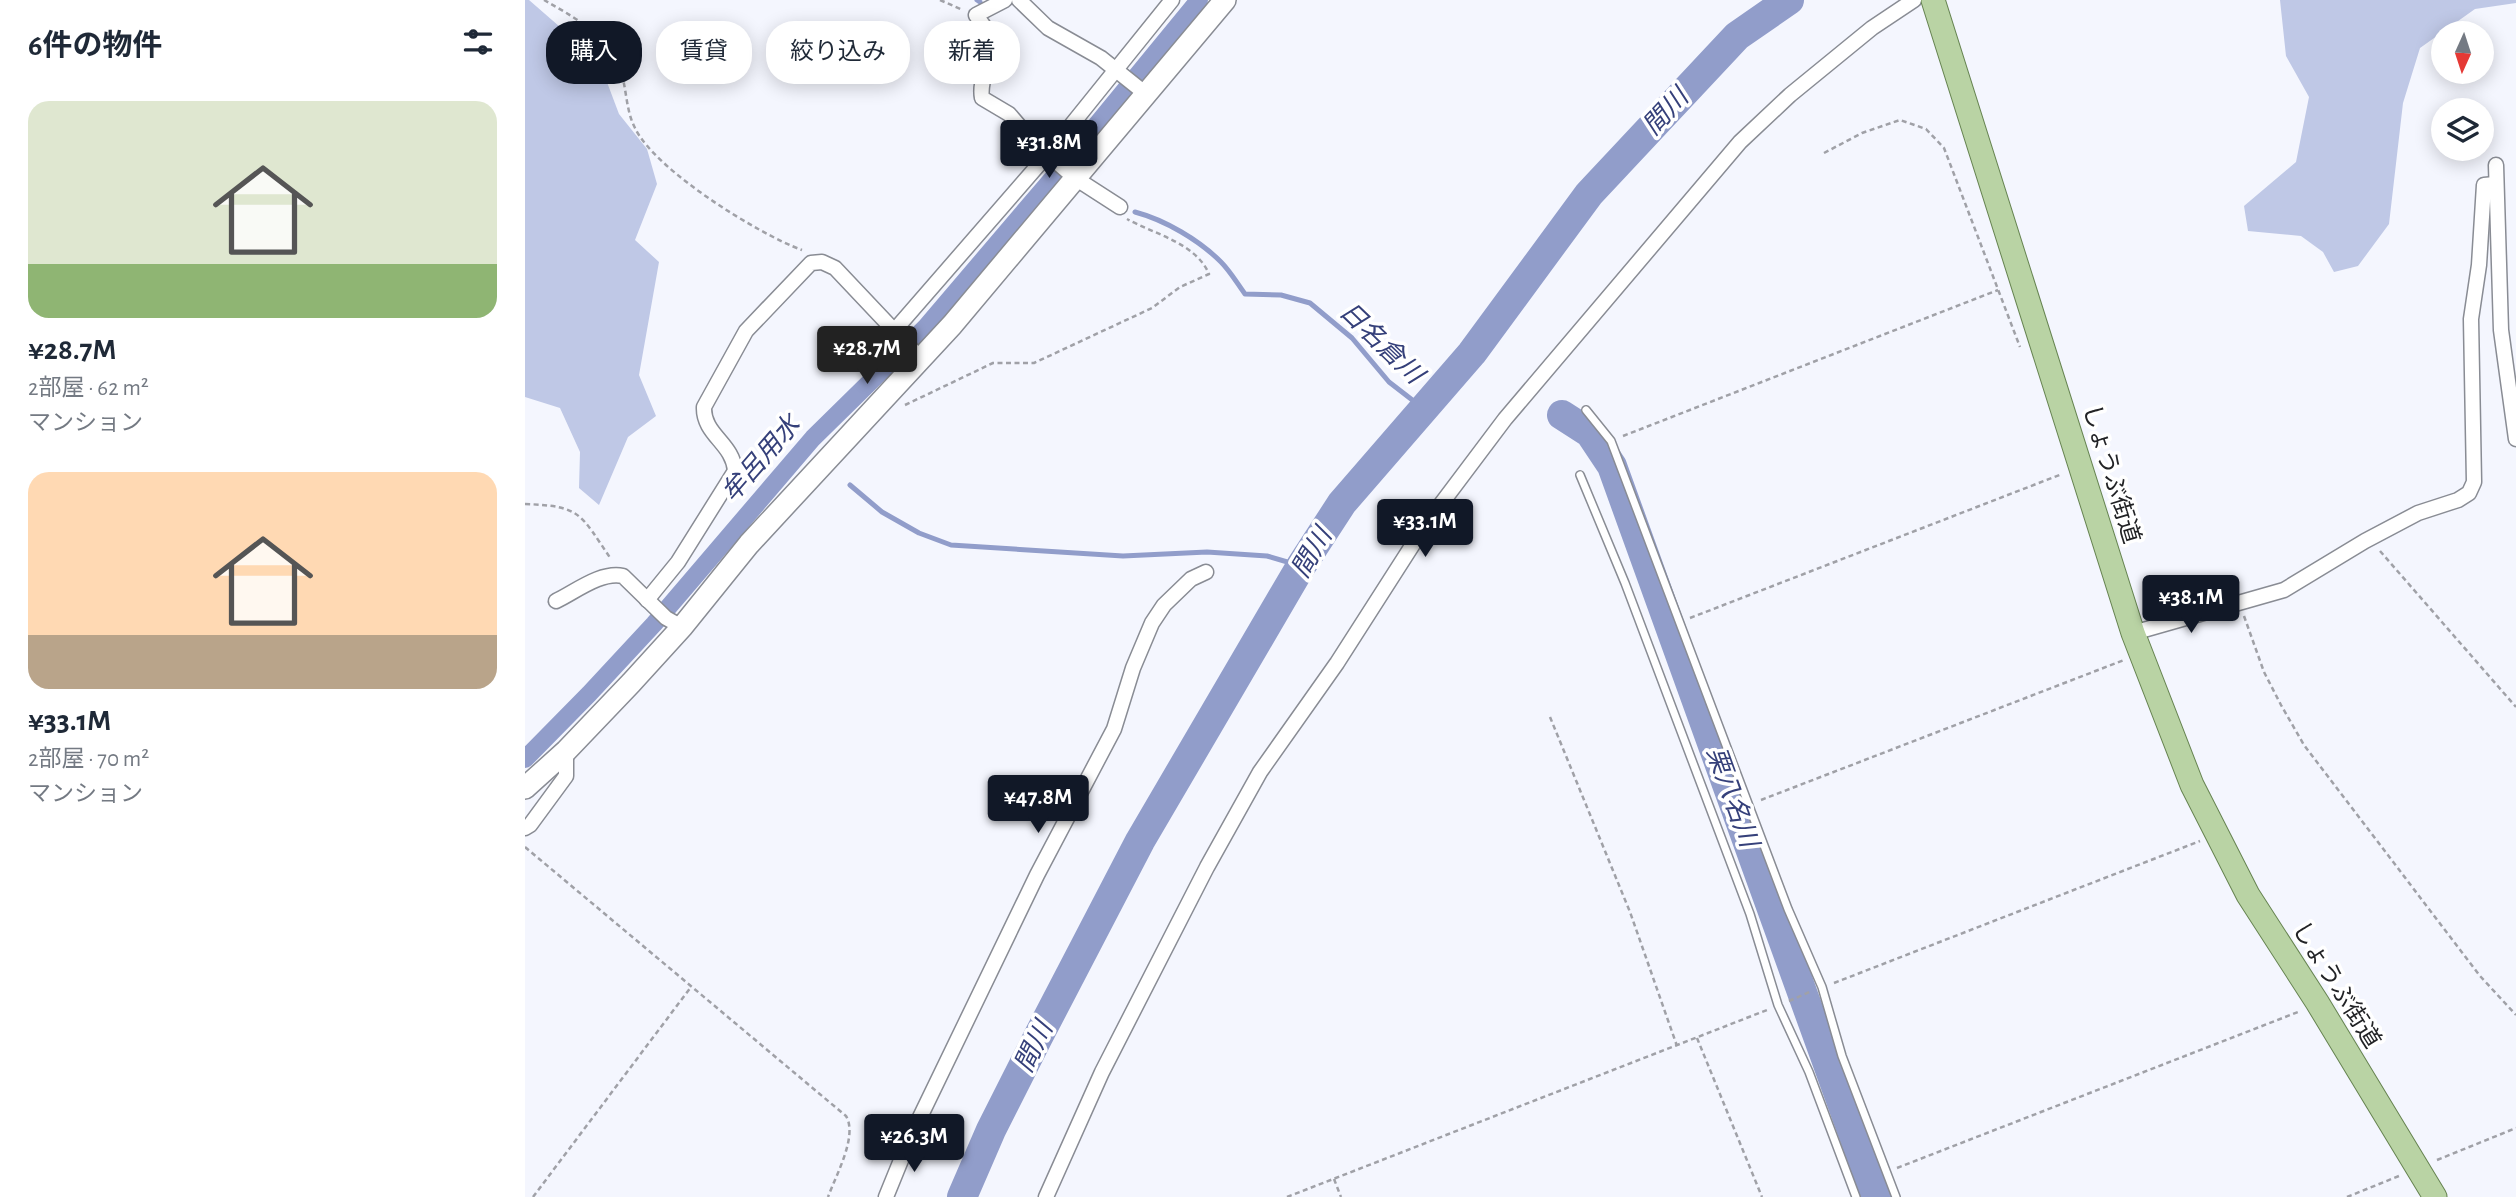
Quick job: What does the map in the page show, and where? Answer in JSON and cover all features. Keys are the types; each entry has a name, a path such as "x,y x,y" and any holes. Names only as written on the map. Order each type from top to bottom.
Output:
{"main road":[{"name":"しょうぶ街道","path":"1933,0 2136,644 2192,785 2248,895 2317,1002 2435,1197"}],"street":[{"path":"1005,0 976,15 989,36 989,50 980,87 982,98 1009,114 1033,142 1072,175 1120,207"},
{"path":"1019,0 1048,28 1101,58 1142,91"},
{"path":"896,333 1117,73 1172,0"},
{"path":"525,788 566,751 674,622 882,401 918,356 952,325 1142,91 1226,0"},
{"path":"1046,1197 1101,1072 1207,867 1254,783 1337,663 1426,524 1505,419 1740,142 1790,95 1872,28 1914,0"},
{"path":"2495,165 2501,330 2516,439"},
{"path":"2136,644 2239,603 2284,590 2365,541 2418,513 2458,500 2469,493 2475,482 2471,319 2479,265 2484,185 2495,184"},
{"path":"649,603 735,471 734,460 703,419 704,407 746,331 811,263 822,262 835,268 918,356"},
{"path":"886,1197 910,1138 1037,875 1114,729 1133,668 1152,623 1164,605 1191,579 1206,572"},
{"path":"555,601 605,577 623,576 649,603 674,622"},
{"path":"525,828 566,776 566,751"}],"lane":[{"path":"1586,410 1611,441 1896,1197"},
{"path":"1580,475 1620,571 1856,1197"}],"path":[{"path":"544,0 578,19 601,39 619,65 634,128 664,161 700,192 756,229 812,254 822,262"},
{"path":"940,0 976,15"},
{"path":"1824,153 1862,133 1900,120 1926,129 1944,148 2022,352"},
{"path":"882,401 894,411 993,363 1034,363 1152,309 1180,287 1209,274 1195,256 1166,236 1147,230 1123,217 1120,207"},
{"path":"1611,441 1998,290"},
{"path":"1679,622 2082,467"},
{"path":"525,504 571,509 584,520 613,562 617,575"},
{"path":"2365,541 2377,548 2516,707"},
{"path":"2239,603 2264,672 2304,745 2480,976 2516,1016"},
{"path":"1748,805 2136,644"},
{"path":"1550,717 1630,912 1677,1045"},
{"path":"1287,1197 2216,834"},
{"path":"525,847 846,1116 851,1124 851,1136 828,1197"},
{"path":"533,1197 691,986"},
{"path":"1887,1172 2290,1016 2317,1002"},
{"path":"1696,1038 1762,1197"},
{"path":"1334,1179 1341,1197"}],"shaded area":[{"path":"525,0 529,0 553,21 546,21 546,84 608,84 619,114 647,149 657,184 635,240 659,262 639,375 656,416 628,437 599,505 579,488 580,452 560,408 525,397"},
{"path":"2280,0 2516,0 2516,3 2475,9 2458,21 2431,21 2431,40 2420,48 2403,103 2389,224 2358,266 2334,272 2323,252 2301,236 2248,231 2244,206 2296,162 2309,97 2286,56"}],"waterway":[{"name":"牟呂用水","path":"525,759 654,624 813,438 925,328 1199,0"},
{"name":"間川","path":"962,1197 991,1130 1140,841 1301,566 1342,503 1472,353 1589,194 1737,36 1789,0"},
{"name":"日名倉川","path":"1135,212 1170,226 1203,246 1224,266 1245,294 1281,295 1310,303 1352,338 1389,382 1424,409"},
{"name":"栗八名川","path":"1562,415 1590,433 1612,466 1876,1197"},
{"path":"850,485 882,512 919,533 951,545 1123,556 1207,552 1267,556 1301,566"}]}
